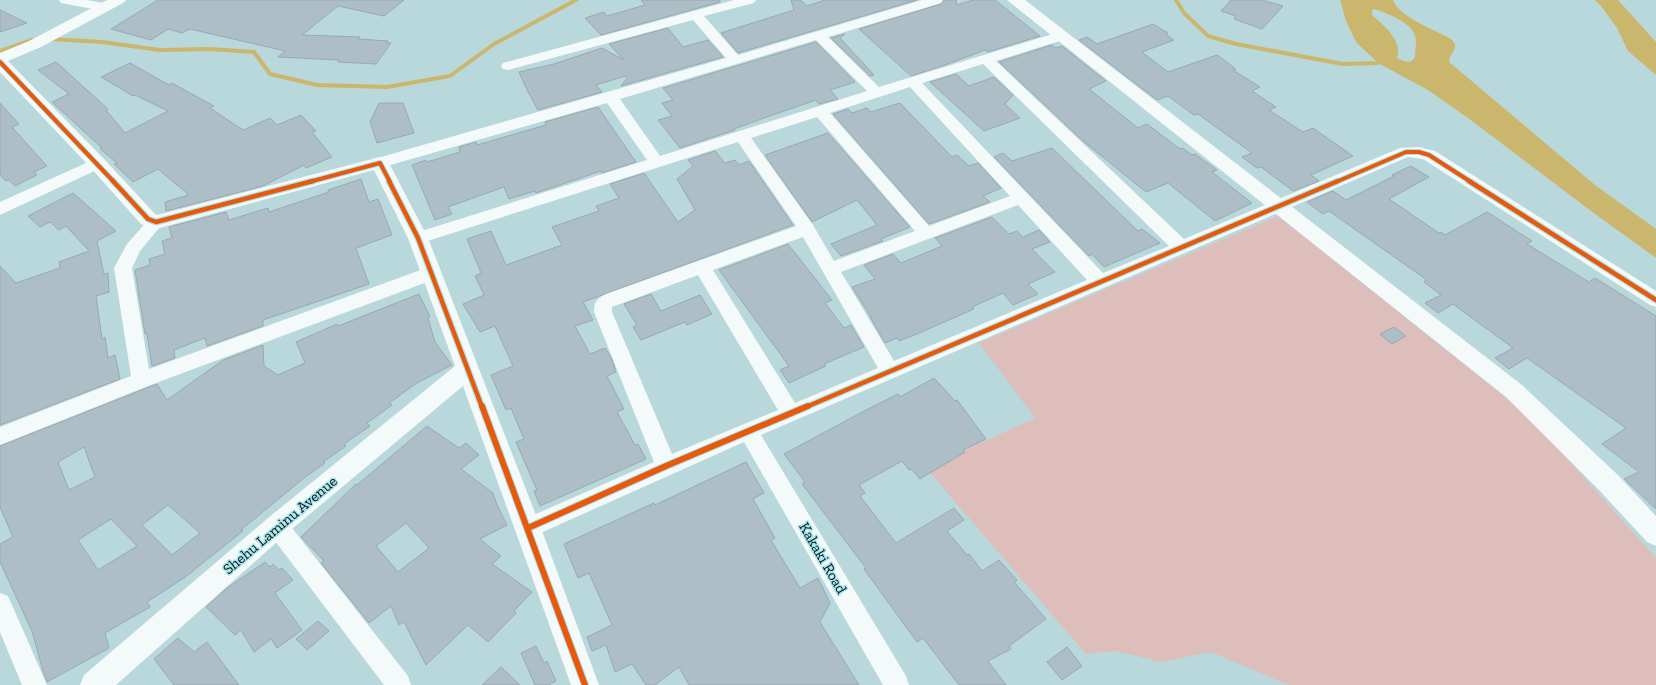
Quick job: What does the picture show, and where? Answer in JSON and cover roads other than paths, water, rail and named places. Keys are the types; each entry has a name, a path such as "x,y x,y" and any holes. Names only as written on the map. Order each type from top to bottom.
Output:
{"street":[{"path":"66,0 104,7"},
{"path":"118,0 36,44 0,61 148,219 156,222"},
{"path":"508,66 749,0"},
{"path":"141,380 123,268 133,248 156,222 185,213 380,163 612,97 936,0"},
{"path":"1015,0 1514,391 1609,483 1656,534"},
{"path":"696,15 735,60"},
{"path":"818,35 876,92"},
{"path":"418,238 820,112 876,92 1061,36"},
{"path":"986,59 1181,247"},
{"path":"913,82 1100,282"},
{"path":"612,97 657,162"},
{"path":"820,112 926,233"},
{"path":"742,136 807,229 890,372"},
{"path":"528,528 666,466 1406,152 1419,152 1429,155 1656,300"},
{"path":"0,209 97,163"},
{"path":"380,163 418,238 432,273 528,528 585,685"},
{"path":"831,269 1021,198"},
{"path":"666,466 603,312 603,304 612,298 807,229"},
{"path":"702,267 791,414"},
{"path":"0,436 141,380 432,273"},
{"name":"Shehu Laminu Avenue","path":"94,685 277,526 468,368"},
{"name":"Kakaki Road","path":"749,432 897,685"},
{"path":"277,526 399,685"},
{"path":"0,604 35,685"}],"waterway":[{"path":"50,39 102,42 160,50 210,49 254,52 270,74 317,85 387,87 450,76 494,44 576,0"},
{"path":"1176,0 1184,13 1208,36 1236,44 1343,64 1378,63 1384,60"},
{"path":"0,51 32,40"}]}
